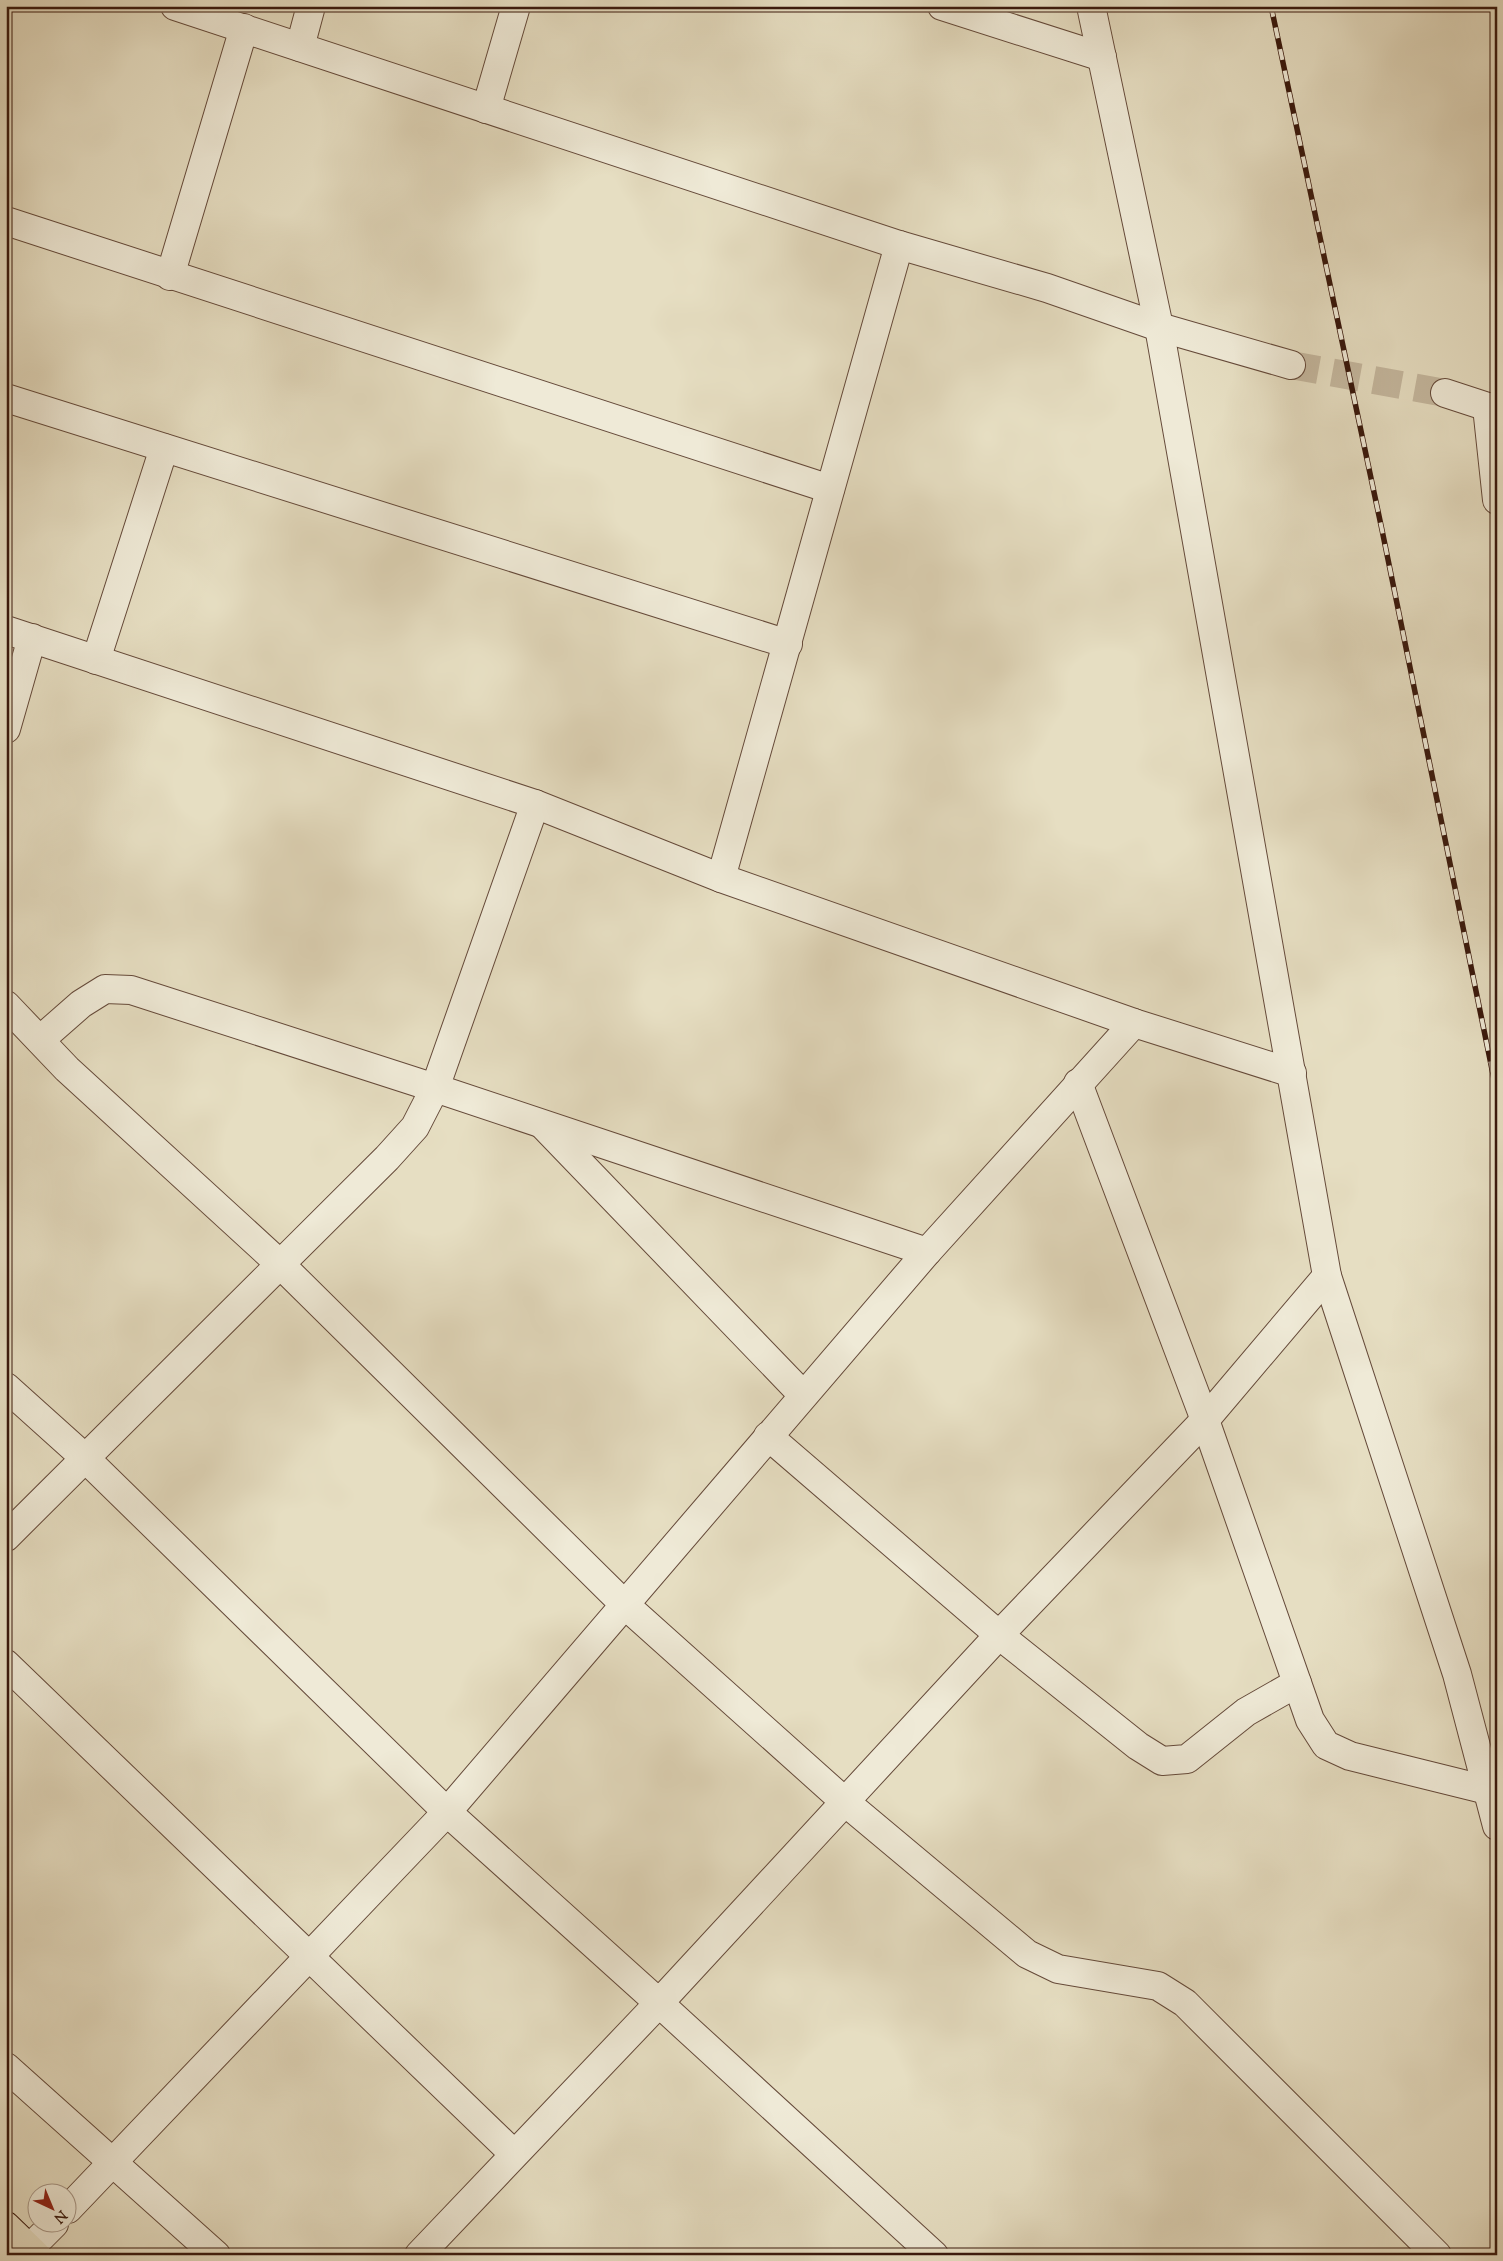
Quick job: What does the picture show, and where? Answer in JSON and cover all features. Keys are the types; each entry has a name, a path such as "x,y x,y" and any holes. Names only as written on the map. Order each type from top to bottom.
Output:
{"main road":[{"path":"6,2226 33,2252"}],"street":[{"path":"175,6 899,245 1047,288 1159,327 1291,364"},
{"path":"300,48 311,6"},
{"path":"486,109 516,6"},
{"path":"942,6 1102,57"},
{"path":"1091,6 1159,327 1327,1276 1457,1674 1497,1826"},
{"path":"170,276 244,28"},
{"path":"6,221 170,276 830,489"},
{"path":"721,878 899,245"},
{"path":"1445,393 1492,408 1497,500"},
{"path":"6,398 788,644"},
{"path":"96,660 164,448"},
{"path":"6,630 535,804 721,878 1134,1023 1292,1073"},
{"path":"6,729 32,638"},
{"path":"6,1537 387,1158 415,1127 435,1088 535,804"},
{"path":"40,1040 81,1004 105,989 131,990 435,1088 927,1252"},
{"path":"6,1005 67,1069 280,1264 624,1604 844,1801 1027,1954 1058,1969 1158,1986 1185,2003 1438,2255"},
{"path":"78,2198 447,1812 927,1252 1134,1023"},
{"path":"1078,1083 1205,1420 1310,1720 1326,1745 1350,1756 1487,1790"},
{"path":"541,1123 803,1395"},
{"path":"419,2255 659,2003 999,1635 1205,1420 1327,1276"},
{"path":"6,1387 85,1458 447,1812 934,2255"},
{"path":"768,1436 999,1635 1138,1746 1162,1761 1187,1759 1246,1712 1297,1683"},
{"path":"6,1664 514,2154"},
{"path":"6,2067 216,2255"},
{"path":"33,2252 46,2234"}],"tunnel":[{"path":"1291,365 1445,393"}],"railway":[{"path":"1271,6 1382,530 1497,1094"}]}
